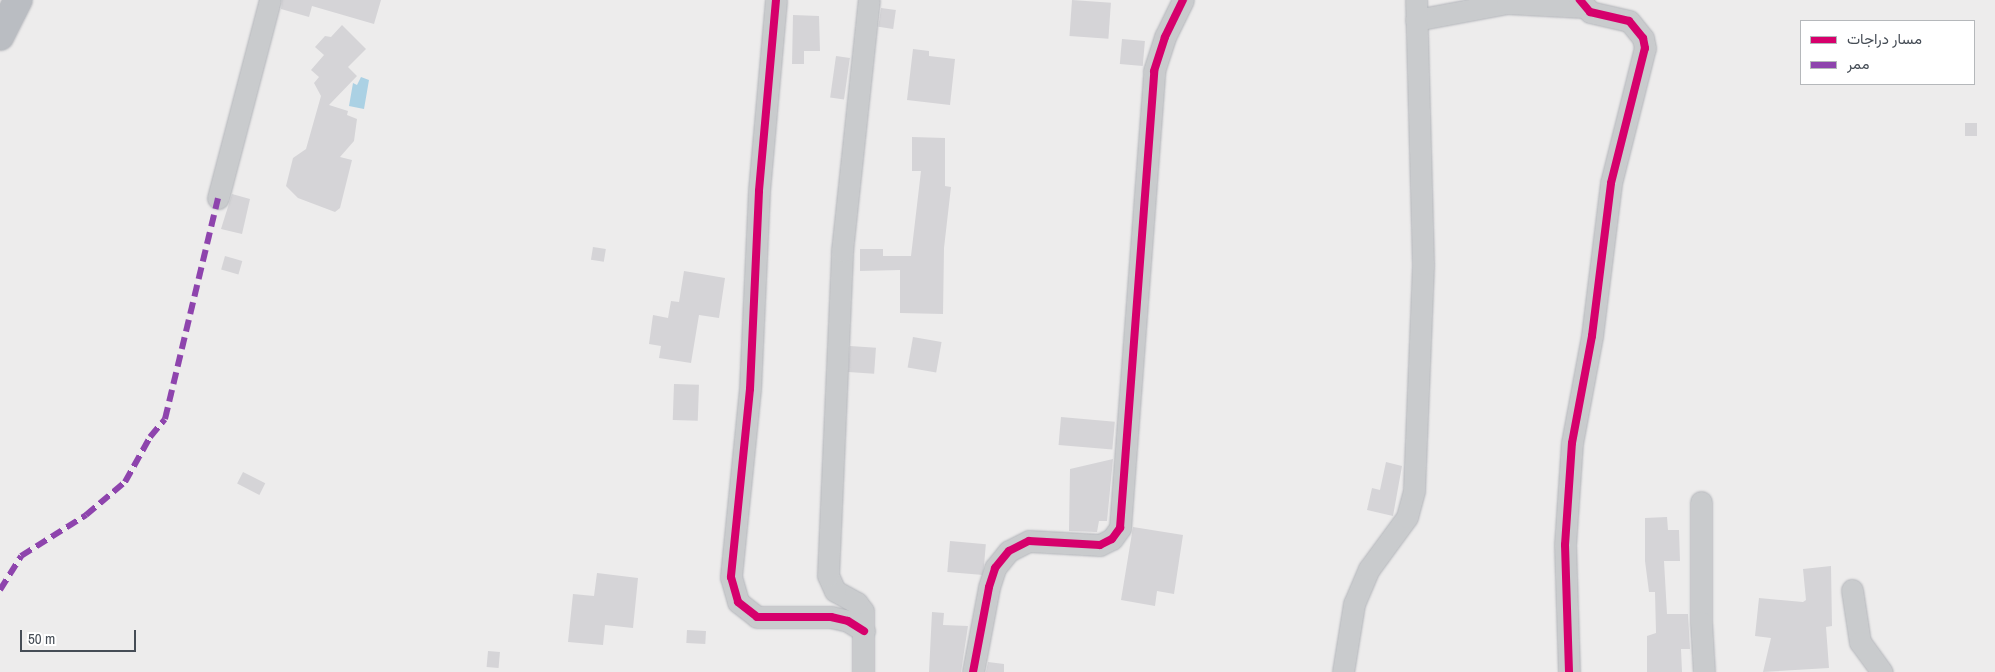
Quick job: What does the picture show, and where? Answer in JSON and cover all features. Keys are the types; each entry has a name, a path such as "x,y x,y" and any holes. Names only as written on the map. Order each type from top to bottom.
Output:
{"highway":[{"path":"0,36 18,0"}],"street":[{"path":"218,198 270,0"},
{"path":"776,0 758,191 750,389 731,577 738,602 757,616 831,617 848,621 864,631"},
{"path":"863,672 864,616 860,607 835,591 828,575 842,252 869,0"},
{"path":"973,672 988,587 995,568 1009,551 1029,541 1100,545 1112,539 1120,528 1154,71 1164,38 1182,0"},
{"path":"1343,672 1346,640 1354,604 1370,569 1407,516 1414,490 1423,264 1416,10 1507,3 1582,4 1590,12 1629,21 1642,38 1645,48 1612,183 1592,336 1572,443 1565,545 1569,672"},
{"path":"1701,502 1700,622 1704,672"},
{"path":"1852,590 1860,642 1882,672"}],"water":[{"path":"361,77 369,80 364,109 349,106 353,83 357,85"}],"building":[{"path":"282,0 381,0 374,24 312,6 309,17 281,9"},
{"path":"1072,0 1111,3 1108,39 1069,36"},
{"path":"881,8 896,10 893,29 878,27"},
{"path":"793,15 819,16 820,51 804,51 804,64 792,64"},
{"path":"342,25 366,49 348,67 357,76 329,105 348,111 347,115 357,119 354,141 340,157 352,160 340,208 335,212 298,198 286,186 293,158 306,149 321,96 314,83 319,77 311,70 324,55 315,47 325,36 331,37"},
{"path":"1122,39 1145,41 1143,66 1120,64"},
{"path":"913,49 929,51 929,56 955,59 950,105 907,100"},
{"path":"836,56 850,58 844,100 830,98"},
{"path":"1965,123 1977,123 1977,136 1965,136"},
{"path":"912,137 945,138 945,186 951,187 944,248 943,314 900,313 900,270 860,271 860,249 883,249 883,256 911,256 921,171 912,171"},
{"path":"232,194 250,199 242,234 221,229"},
{"path":"593,247 606,249 604,262 591,260"},
{"path":"225,256 242,261 238,274 221,269"},
{"path":"684,271 725,278 719,318 699,315 691,363 659,358 661,346 649,344 653,315 668,318 671,301 679,302"},
{"path":"913,337 942,342 936,373 908,368"},
{"path":"850,346 876,348 874,374 848,372"},
{"path":"674,384 699,385 698,421 673,420"},
{"path":"1061,417 1115,422 1112,450 1059,445"},
{"path":"1113,459 1107,521 1099,521 1097,532 1069,531 1070,469"},
{"path":"1386,462 1402,466 1393,516 1367,510 1372,488 1380,490"},
{"path":"243,472 265,483 259,495 237,484"},
{"path":"1667,517 1668,530 1679,530 1680,561 1664,561 1667,614 1688,614 1690,649 1681,649 1682,672 1647,672 1647,636 1656,633 1655,592 1649,592 1645,561 1645,518"},
{"path":"1133,527 1183,535 1174,594 1157,591 1155,606 1121,600"},
{"path":"950,541 986,544 983,575 947,572"},
{"path":"1831,566 1832,626 1826,627 1829,668 1763,672 1771,638 1755,636 1759,598 1803,602 1806,600 1803,569"},
{"path":"597,573 638,578 633,628 605,625 603,645 568,642 573,594 594,596"},
{"path":"932,612 944,613 943,625 968,626 961,672 929,672"},
{"path":"687,630 706,631 705,644 686,643"},
{"path":"488,651 500,652 499,668 487,667"},
{"path":"988,662 1004,664 1004,672 986,672"}],"marked path":[{"path":"0,590 21,556 86,515 125,482 150,437 165,419 218,198"}],"cycle path":[{"path":"776,0 759,191 750,389 731,577 738,602 757,617 831,617 848,621 864,631"},
{"path":"973,672 989,587 995,568 1009,551 1029,541 1100,545 1112,539 1120,528 1154,71 1165,37 1183,0"},
{"path":"1569,672 1565,545 1572,443 1592,336 1611,183 1645,48 1643,38 1629,21 1590,12 1580,0"}]}
